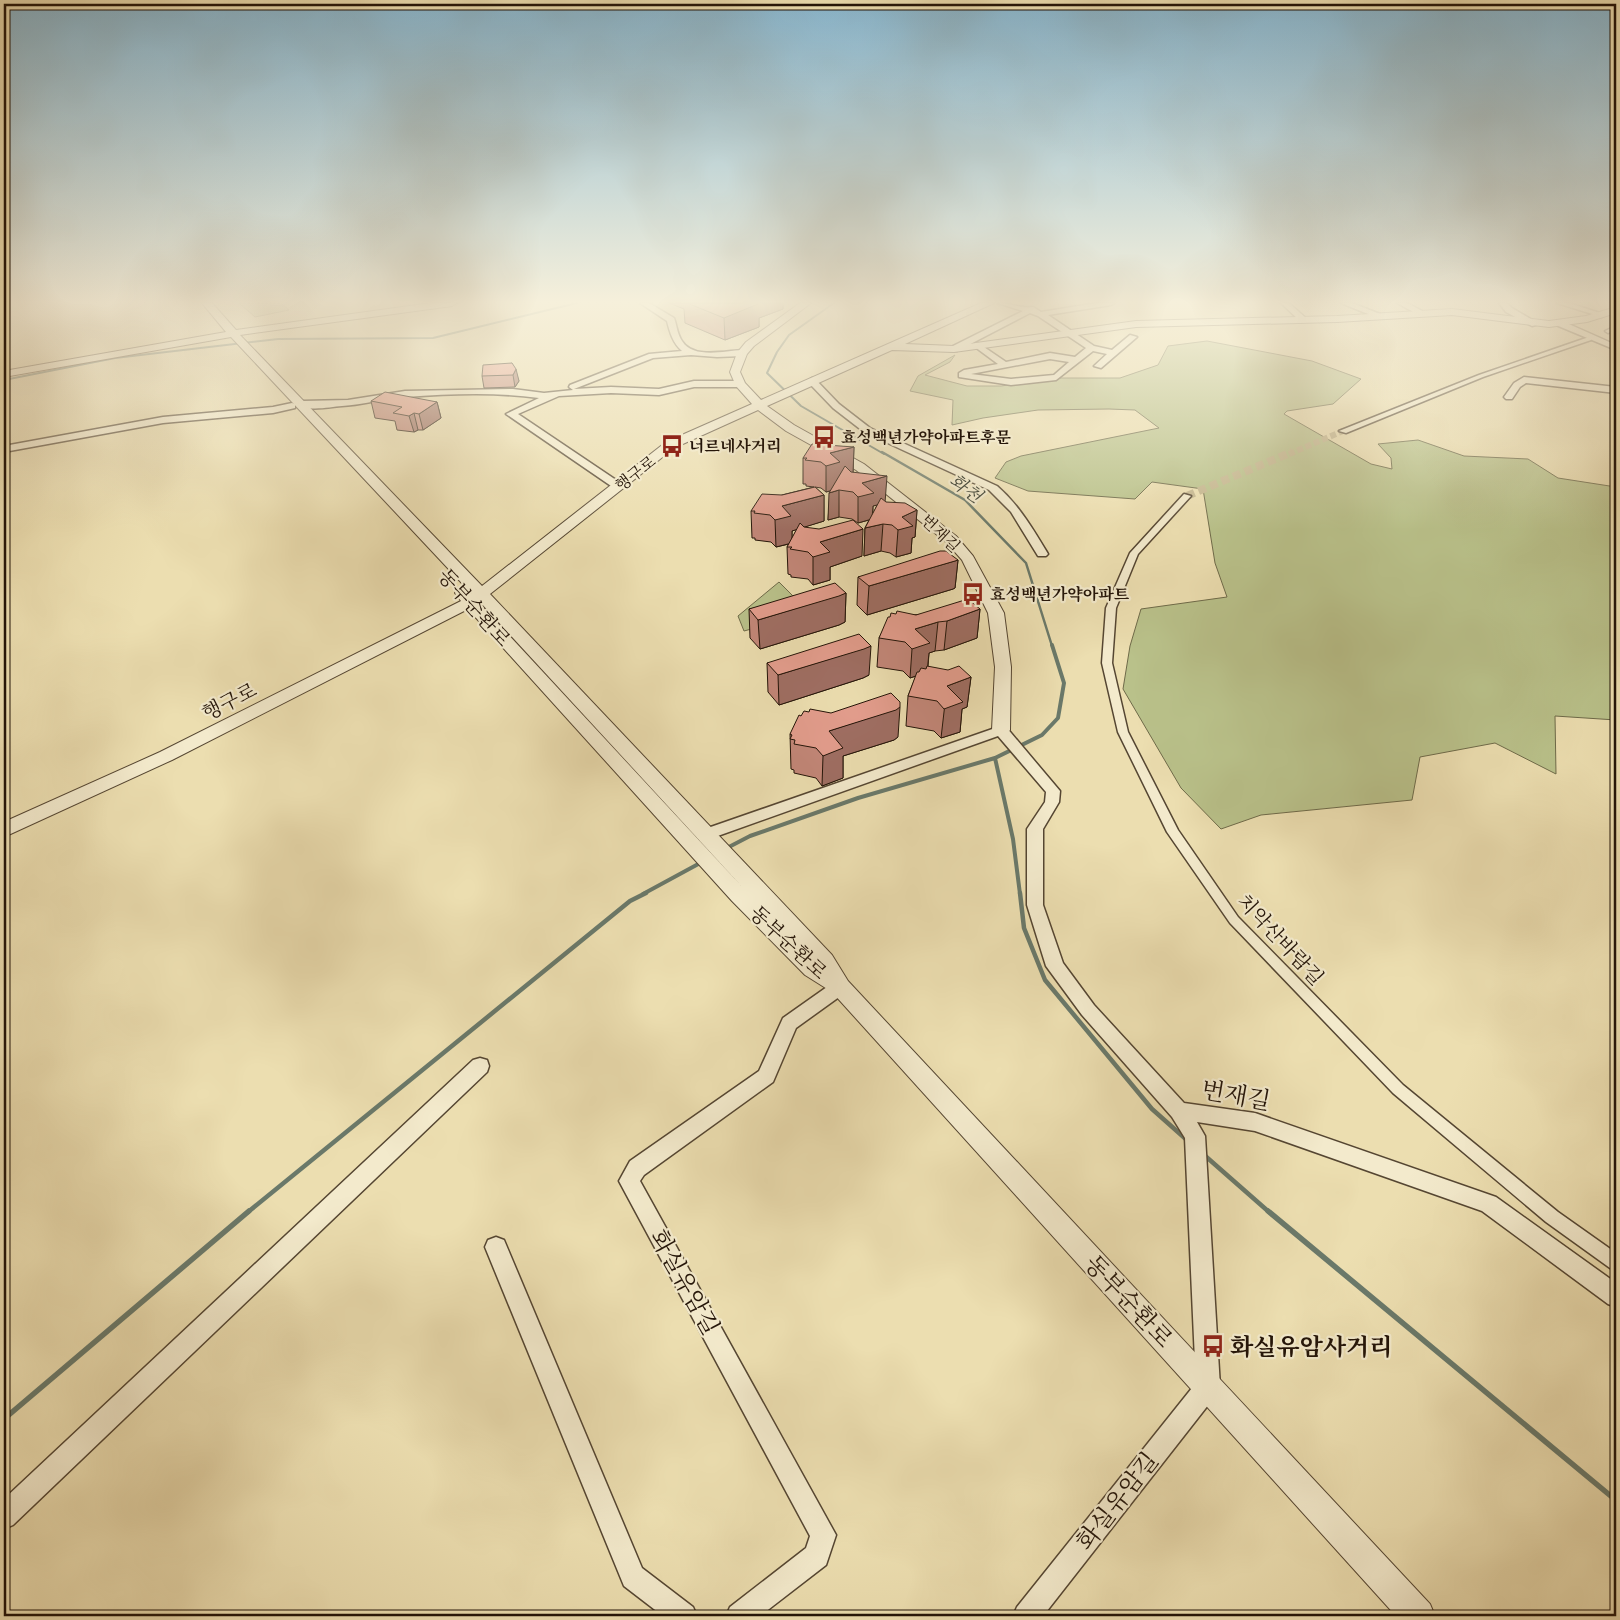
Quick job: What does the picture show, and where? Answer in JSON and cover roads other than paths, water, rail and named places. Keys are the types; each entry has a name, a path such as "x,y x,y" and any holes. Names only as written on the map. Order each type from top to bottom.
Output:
{"street":[{"name":"동부순환로","path":"270,379 297,405 703,842 813,969 840,987 1418,1616"},
{"path":"595,379 511,414 618,486"},
{"path":"738,379 740,384 765,403"},
{"path":"817,379 812,381 836,406 867,430 993,488 1008,499 1042,554"},
{"path":"987,379 1011,382 1042,379"},
{"path":"1344,431 1474,379"},
{"path":"1509,397 1517,385 1524,380 1616,390"},
{"name":"행구로","path":"4,830 166,756 476,598 670,445 812,381"},
{"path":"4,449 20,444 95,434 163,420 273,410 297,405 318,406 348,403 405,394 513,392 544,396 559,393 611,390 659,392 694,384 740,384"},
{"name":"번재길","path":"765,403 790,428 860,467 951,539 968,559 996,613 1003,667 1004,733 1053,791 1052,802 1035,829 1035,905 1055,966 1088,1010 1179,1112 1255,1122 1489,1204 1616,1296"},
{"path":"4,439 26,440 20,444"},
{"name":"치악산바람길","path":"1187,496 1134,553 1112,608 1107,663 1123,732 1173,832 1234,920 1398,1089 1552,1217 1616,1262"},
{"path":"703,842 1004,733"},
{"name":"화실유암길","path":"739,1616 817,1556 823,1535 629,1181 638,1168 766,1076 789,1023 840,987"},
{"path":"4,1516 480,1066"},
{"path":"1179,1112 1195,1136 1208,1387"},
{"path":"496,1247 633,1578 684,1616"},
{"name":"화실유암길","path":"1026,1616 1208,1387"}],"waterway":[{"path":"4,380 11,379"},
{"name":"화천","path":"773,379 801,406 884,454"},
{"name":"화천","path":"882,452 965,500 1026,563 1052,646"},
{"name":"화천","path":"995,758 1042,735 1058,718 1064,683 1052,645"},
{"path":"725,849 750,836 858,798 995,758"},
{"path":"995,758 1013,839 1020,894"},
{"path":"643,894 702,862"},
{"path":"248,1212 630,901 646,893"},
{"path":"1020,893 1024,928 1045,980 1152,1109 1188,1141"},
{"path":"1203,1154 1269,1212"},
{"path":"4,1419 249,1211"},
{"path":"1268,1211 1612,1497 1616,1504"}],"tunnel":[{"path":"1289,454 1343,431"},
{"path":"1187,496 1292,452"}],"place":[{"name":"효성백년가약아파트후문","path":"824,437"},
{"name":"너르네사거리","path":"672,446"},
{"name":"효성백년가약아파트","path":"973,594"},
{"name":"화실유암사거리","path":"1213,1346"}]}
